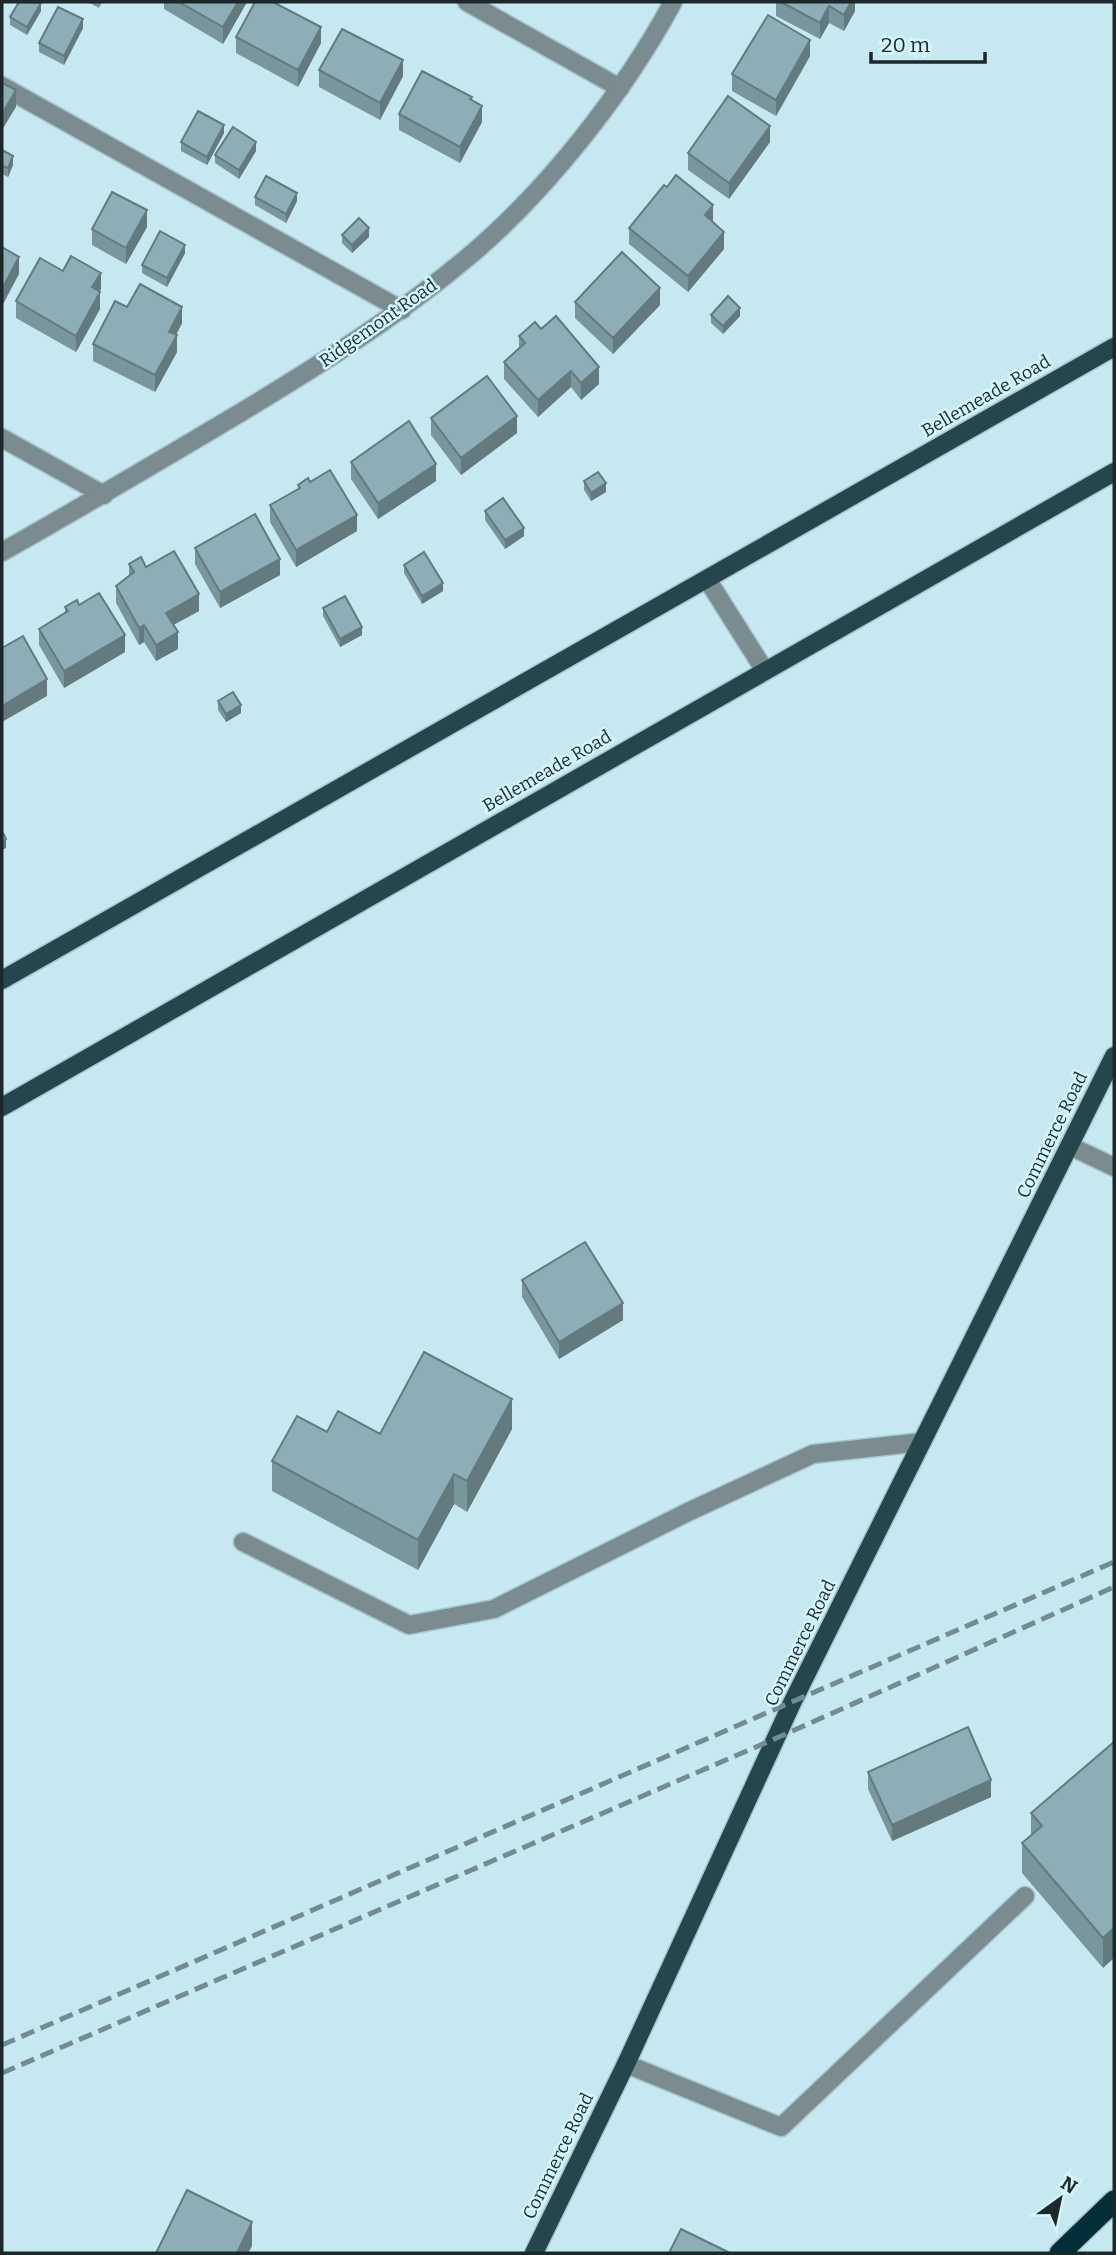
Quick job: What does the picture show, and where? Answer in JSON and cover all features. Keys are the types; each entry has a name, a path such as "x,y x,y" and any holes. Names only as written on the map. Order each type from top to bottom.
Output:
{"highway":[{"path":"1060,2253 1114,2201"}],"main road":[{"name":"Bellemeade Road","path":"2,980 1114,347"},
{"name":"Bellemeade Road","path":"2,1107 1114,472"},
{"name":"Commerce Road","path":"534,2253 626,2064 792,1703 1114,1056"}],"street":[{"path":"467,2 620,88"},
{"name":"Ridgemont Road","path":"2,552 104,495 326,360 402,310 470,256 525,201 580,139 620,88 673,2"},
{"path":"2,86 402,310"},
{"path":"2,438 104,495"},
{"path":"707,579 765,671"},
{"path":"1070,1146 1114,1167"},
{"path":"243,1542 409,1625 494,1609 688,1512 813,1454 922,1442"},
{"path":"626,2064 781,2127 1025,1896"}],"building":[{"path":"19,2 41,3 27,27 10,17"},
{"path":"179,2 238,2 223,27"},
{"path":"255,2 273,2 321,27 298,70 236,37"},
{"path":"781,2 851,2 844,15 829,6 820,23"},
{"path":"58,7 83,19 64,56 39,43"},
{"path":"768,15 810,40 776,100 732,74"},
{"path":"342,29 403,60 380,103 319,70"},
{"path":"422,71 472,97 470,99 482,106 460,147 399,114"},
{"path":"2,83 16,90 2,114"},
{"path":"728,96 770,126 729,183 688,153"},
{"path":"198,111 224,125 207,157 181,142"},
{"path":"233,127 256,142 239,170 215,155"},
{"path":"2,150 13,156 8,168 2,166"},
{"path":"676,175 713,205 705,215 724,232 688,276 629,228 664,185 667,187"},
{"path":"266,176 297,193 286,214 255,197"},
{"path":"112,192 147,210 126,248 92,229"},
{"path":"359,218 369,228 352,245 342,235"},
{"path":"160,231 185,245 167,278 142,265"},
{"path":"2,247 19,257 2,289"},
{"path":"622,252 660,288 613,338 575,302"},
{"path":"71,256 101,273 92,287 100,292 76,336 16,301 40,258 63,271"},
{"path":"140,284 182,307 169,332 177,335 155,375 93,344 115,301 127,307"},
{"path":"728,296 740,308 723,326 711,315"},
{"path":"556,316 599,367 581,383 571,371 538,400 504,362 525,343 519,336 535,322 541,329"},
{"path":"487,376 517,416 461,458 431,418"},
{"path":"409,421 436,464 378,503 351,462"},
{"path":"330,470 357,515 296,550 270,505 300,488 298,485 308,478 310,482"},
{"path":"598,472 606,483 591,493 584,481"},
{"path":"503,498 524,528 505,540 485,511"},
{"path":"255,514 280,559 220,592 195,548"},
{"path":"174,551 199,594 166,613 178,632 156,645 144,625 139,628 116,586 134,572 129,564 141,557 146,567"},
{"path":"424,552 443,583 422,596 404,565"},
{"path":"99,593 125,635 64,671 39,629 68,611 65,607 77,600 79,605"},
{"path":"345,596 362,627 340,639 323,608"},
{"path":"23,636 47,679 2,706 2,648"},
{"path":"233,692 241,705 226,714 218,701"},
{"path":"585,1242 623,1303 559,1342 522,1280"},
{"path":"424,1352 512,1399 467,1481 454,1474 418,1540 272,1461 297,1416 327,1432 338,1411 380,1434"},
{"path":"968,1727 991,1780 892,1825 868,1772"},
{"path":"1114,1742 1114,1928 1103,1938 1022,1843 1042,1826 1031,1813"},
{"path":"187,2190 252,2222 237,2253 156,2253"},
{"path":"681,2229 730,2253 669,2253"}],"railway":[{"path":"2,2045 1114,1562"},
{"path":"2,2073 779,1737 1114,1587"}]}
